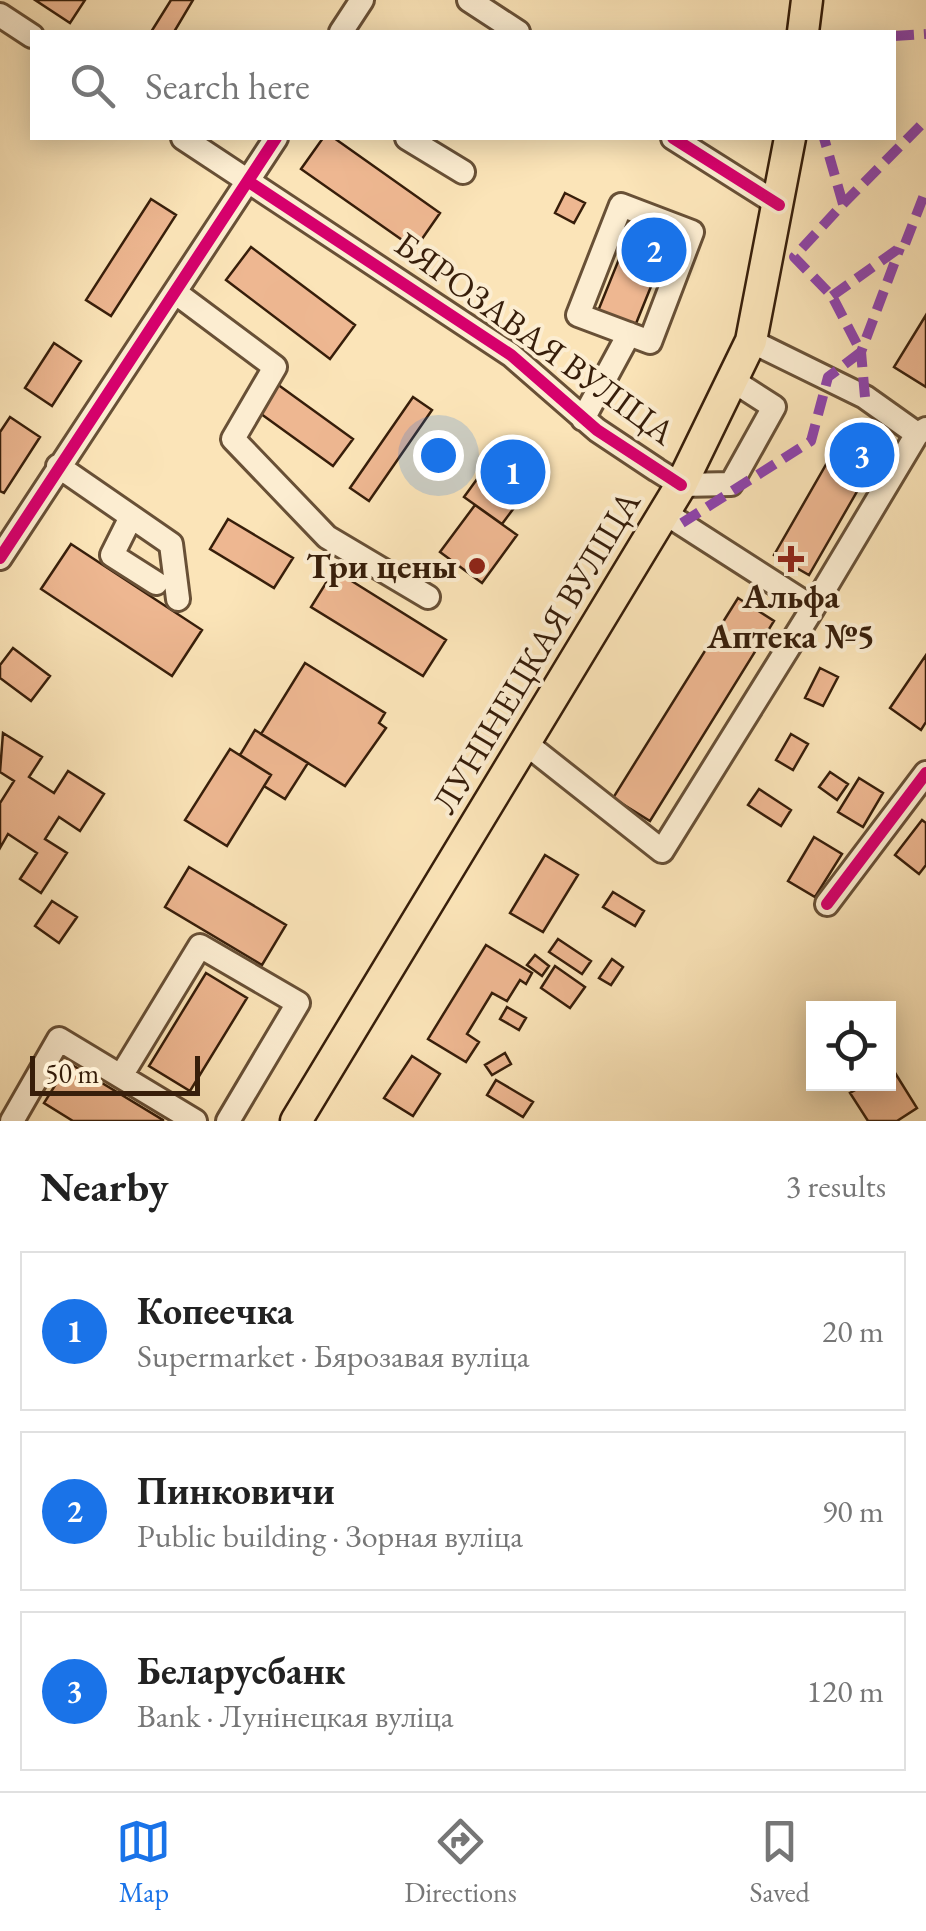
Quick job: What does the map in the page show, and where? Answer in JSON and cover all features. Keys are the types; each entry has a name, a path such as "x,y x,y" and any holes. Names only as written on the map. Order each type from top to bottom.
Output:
{"main road":[{"path":"803,30 806,0"},
{"name":"ЛУНІНЕЦКАЯ ВУЛІЦА","path":"296,1121 681,484 751,341 790,140"}],"street":[{"path":"342,30 362,0"},
{"path":"469,0 515,30"},
{"path":"0,14 30,35"},
{"name":"БЯРОЗАВАЯ ВУЛІЦА","path":"186,140 511,354 584,419 681,484"},
{"path":"0,558 275,140"},
{"path":"410,140 463,172"},
{"path":"676,140 779,205"},
{"path":"620,205 692,232 650,342 629,334 578,315 620,205"},
{"path":"176,293 275,367 233,439 327,537 428,597"},
{"path":"584,419 629,334"},
{"path":"524,742 662,851 922,431 865,397 751,341"},
{"path":"681,484 730,484 774,407 732,380"},
{"path":"58,466 170,544 178,598"},
{"path":"665,513 813,608"},
{"path":"131,517 112,555 156,583"},
{"path":"826,904 926,773"},
{"path":"121,1076 200,946 298,1003 228,1121"},
{"path":"12,1121 59,1038 195,1121"}],"building":[{"path":"35,0 85,0 70,23"},
{"path":"171,0 193,0 175,30 152,30"},
{"path":"322,140 337,140 440,213 415,249 301,169"},
{"path":"565,193 585,203 574,223 555,213"},
{"path":"151,199 176,215 111,316 86,300"},
{"path":"630,232 667,247 635,326 598,311"},
{"path":"251,247 355,325 330,359 226,280"},
{"path":"926,315 926,387 894,367"},
{"path":"54,343 81,361 52,406 25,388"},
{"path":"277,384 353,439 333,466 257,411"},
{"path":"413,397 432,410 369,501 350,488"},
{"path":"10,417 40,437 4,493 0,491 0,432"},
{"path":"843,435 878,455 809,575 774,555"},
{"path":"499,449 537,477 502,524 464,497"},
{"path":"475,505 517,535 482,583 440,552"},
{"path":"228,519 293,558 274,588 210,549"},
{"path":"71,544 202,630 172,676 41,589"},
{"path":"334,570 446,640 423,676 311,607"},
{"path":"738,598 774,621 650,821 613,798"},
{"path":"13,648 50,676 31,701 0,678 0,665"},
{"path":"926,655 926,722 921,730 890,708"},
{"path":"305,663 385,713 379,723 386,728 345,786 261,734"},
{"path":"820,668 838,677 823,706 805,698"},
{"path":"255,730 308,763 285,799 264,786 271,775 240,755"},
{"path":"3,733 42,757 29,777 54,793 68,771 104,794 80,831 59,817 45,839 67,853 41,893 20,879 37,853 8,834 0,848 0,803 14,781 0,772"},
{"path":"791,734 808,744 793,770 776,760"},
{"path":"230,749 271,775 227,846 185,820"},
{"path":"830,772 848,784 837,800 819,787"},
{"path":"859,778 883,793 863,827 838,812"},
{"path":"759,789 791,810 781,826 748,805"},
{"path":"922,820 926,823 926,865 919,874 895,855"},
{"path":"814,837 842,854 815,897 788,881"},
{"path":"545,855 578,875 543,932 510,913"},
{"path":"189,867 286,925 262,965 165,907"},
{"path":"613,892 644,911 635,926 603,907"},
{"path":"52,901 77,917 59,943 35,926"},
{"path":"558,939 591,961 582,974 549,952"},
{"path":"486,945 532,973 526,984 520,980 507,1001 492,993 467,1034 479,1042 466,1062 428,1039"},
{"path":"535,955 549,966 542,976 527,965"},
{"path":"612,959 623,967 611,985 599,978"},
{"path":"555,966 585,987 570,1008 541,988"},
{"path":"206,973 247,998 190,1091 149,1066"},
{"path":"507,1007 526,1018 519,1030 500,1019"},
{"path":"505,1053 511,1064 492,1075 485,1065"},
{"path":"412,1056 440,1074 413,1116 384,1098"},
{"path":"69,1063 163,1121 73,1121 44,1103"},
{"path":"896,1074 917,1108 897,1121 868,1121 850,1093 896,1091"},
{"path":"496,1080 533,1102 523,1117 487,1095"}],"marked path":[{"path":"896,36 926,34"},
{"path":"843,204 926,120"},
{"path":"682,523 811,441 828,377 861,352 832,296 794,257 843,204 825,140"},
{"path":"832,296 905,244 926,190"},
{"path":"865,397 861,352 900,248"}],"cycle path":[{"path":"0,558 275,140"},
{"path":"676,140 779,205"},
{"path":"249,182 511,355 597,430 681,485"},
{"path":"827,904 926,773"}],"place":[{"name":"Пинковичи","path":"654,250"},
{"name":"Беларусбанк","path":"862,455"},
{"name":"Копеечка","path":"513,472"},
{"name":"Альфа Аптека №5","path":"791,559"},
{"name":"Три цены","path":"477,566"}]}
